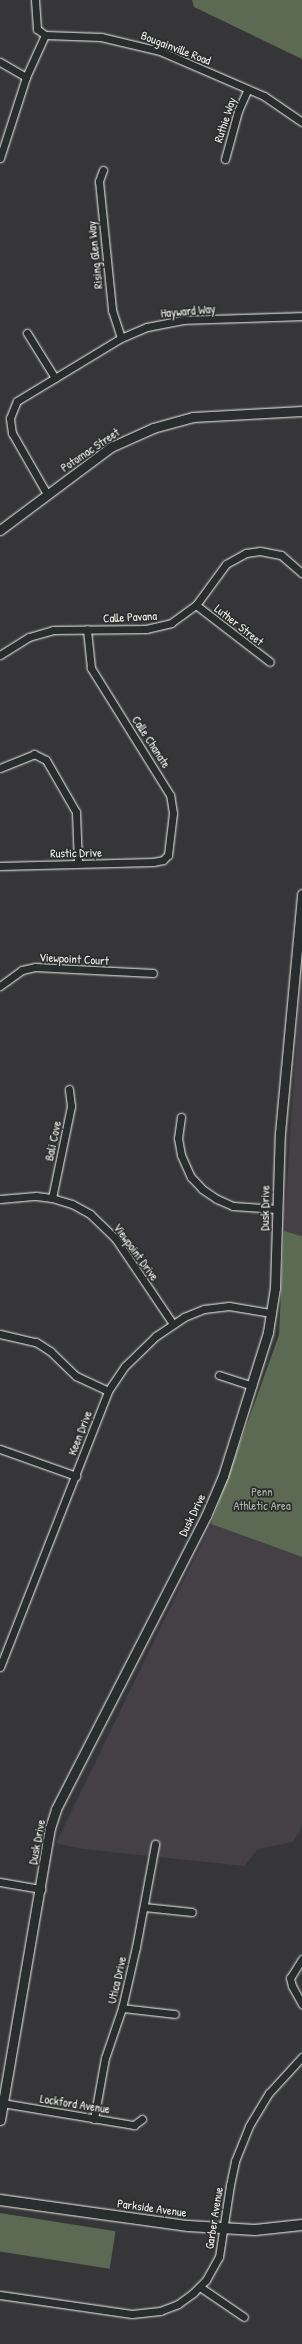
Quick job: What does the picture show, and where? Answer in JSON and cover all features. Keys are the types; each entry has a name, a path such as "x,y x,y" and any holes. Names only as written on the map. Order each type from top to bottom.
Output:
{"main road":[{"name":"Parkside Avenue","path":"0,2200 223,2229 255,2230 302,2225"}],"street":[{"path":"0,158 26,77 45,35 37,29 36,0"},
{"name":"Bougainville Road","path":"45,35 101,37 141,45 248,88 264,96 302,122"},
{"path":"0,62 26,77"},
{"name":"Ruthie Way","path":"225,159 238,111 248,88"},
{"name":"Rising Glen Way","path":"103,170 99,181 112,310 121,338"},
{"name":"Hayward Way","path":"47,494 12,432 12,411 17,401 121,338 168,322 302,316"},
{"path":"27,334 55,378"},
{"name":"Potomac Street","path":"0,530 111,447 168,423 193,416 302,412"},
{"name":"Calle Pavana","path":"0,655 29,637 43,633 87,629 155,628 178,620 196,605 226,564 246,553 260,551 281,555 302,573"},
{"name":"Luther Street","path":"196,605 270,662"},
{"name":"Calle Chanate","path":"87,629 91,668 170,795 173,813 168,856 163,860 153,862"},
{"path":"0,768 34,754 46,760 69,796 76,812 78,863"},
{"name":"Rustic Drive","path":"0,866 153,862"},
{"name":"Dusk Drive","path":"0,2120 41,1889 50,1828 56,1809 206,1516 223,1476 252,1386 272,1314 280,1133 302,894"},
{"name":"Viewpoint Court","path":"0,986 22,970 35,967 153,973"},
{"name":"Bali Cove","path":"52,1198 71,1106 69,1089"},
{"path":"181,1117 178,1138 180,1154 191,1177 202,1189 217,1199 233,1206 277,1208"},
{"name":"Viewpoint Drive","path":"0,1199 52,1198 86,1211 115,1238 173,1324"},
{"name":"Keen Drive","path":"0,1667 108,1392 125,1366 156,1336 173,1324 204,1309 229,1306 272,1314"},
{"path":"0,1334 36,1342 50,1351 76,1376 108,1392"},
{"path":"219,1375 252,1386"},
{"path":"0,1449 76,1476"},
{"name":"Utica Drive","path":"94,2119 105,2058 122,2008 144,1907 155,1844"},
{"path":"0,1882 41,1889"},
{"path":"144,1907 192,1912"},
{"path":"302,1959 290,1978 292,1986 302,2004"},
{"path":"122,2008 175,2014"},
{"name":"Garber Avenue","path":"0,2295 142,2314 178,2304 200,2287 219,2257 235,2162 249,2126 269,2093 302,2056"},
{"name":"Lockford Avenue","path":"2,2103 134,2125 142,2119"},
{"path":"200,2287 244,2317"}],"shaded area":[{"path":"302,955 302,1236 284,1231"},
{"path":"211,1524 302,1557 302,1827 293,1842 258,1849 244,1866 83,1849 56,1843"}],"green space":[{"path":"192,0 302,0 302,59 194,7"},
{"name":"Penn Athletic Area","path":"284,1231 302,1236 302,1557 211,1524 279,1335"},
{"path":"0,2213 116,2231 110,2269 0,2251"}]}
